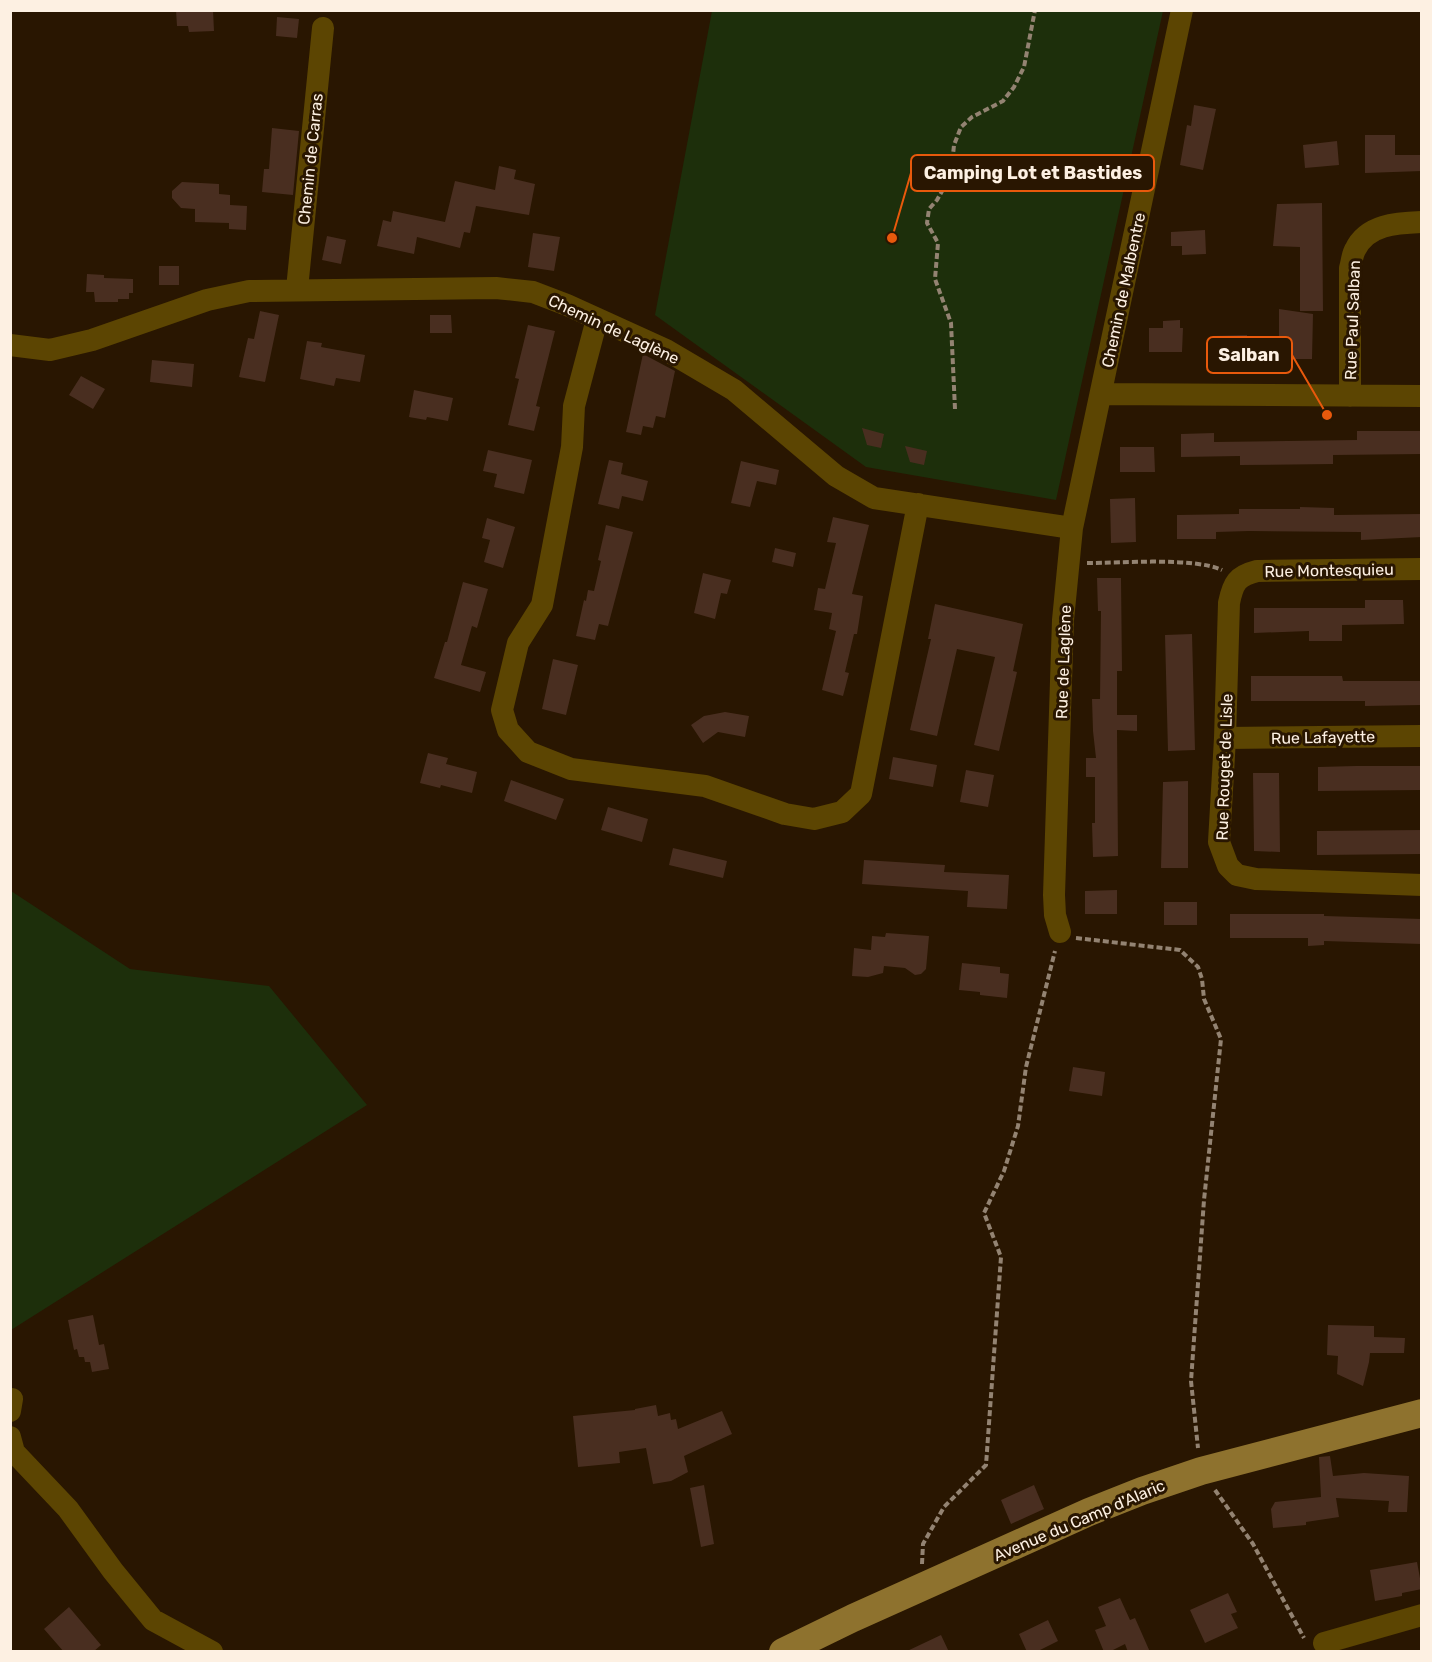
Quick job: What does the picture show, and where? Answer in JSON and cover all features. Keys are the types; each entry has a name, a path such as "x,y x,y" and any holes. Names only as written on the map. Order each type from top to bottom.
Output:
{"main road":[{"name":"Avenue du Camp d'Alaric","path":"783,1652 1089,1512 1142,1491 1201,1471 1422,1413"}],"street":[{"name":"Chemin de Malbentre","path":"1101,394 1182,10"},
{"name":"Chemin de Carras","path":"297,289 323,28"},
{"name":"Rue Paul Salban","path":"1350,396 1350,268 1354,250 1364,236 1383,225 1422,222"},
{"name":"Chemin de Laglène","path":"10,345 50,350 92,340 207,300 249,291 496,288 533,292 666,350 734,390 836,476 874,498 1072,528"},
{"path":"597,319 574,406 572,447 542,605 518,643 502,710 508,730 528,752 571,769 705,786 785,814 814,819 842,812 861,794 918,504"},
{"path":"1101,394 1422,396"},
{"name":"Rue de Laglène","path":"1060,932 1055,915 1054,895 1063,620 1072,528 1101,394"},
{"name":"Rue Montesquieu","path":"1239,579 1247,573 1257,571 1422,569"},
{"name":"Rue Rouget de Lisle","path":"1239,579 1232,588 1229,603 1219,842 1228,866 1237,875 1256,879 1422,885"},
{"name":"Rue Lafayette","path":"1225,738 1422,736"},
{"path":"10,1437 14,1452 68,1509 113,1571 153,1620 212,1652"},
{"path":"1315,1642 1422,1615"}],"path":[{"path":"955,409 951,323 935,279 938,243 927,224 929,209 937,200 951,175 954,145 961,127 972,117 1003,101 1014,87 1024,67 1035,10"},
{"path":"1069,563 1205,565 1239,579"},
{"path":"919,1589 923,1544 944,1507 986,1465 1001,1257 984,1213 1004,1171 1018,1126 1026,1067 1060,932 1080,939 1180,950 1198,967 1204,999 1221,1039 1204,1200 1191,1381 1201,1471 1253,1544 1315,1642"}],"green space":[{"path":"712,11 1163,11 1056,500 866,467 655,315"},
{"path":"11,891 130,969 269,986 367,1105 11,1330"}],"building":[{"path":"176,10 213,10 214,31 189,32 188,26 177,26"},
{"path":"277,17 299,19 297,38 276,36"},
{"path":"1194,105 1216,109 1203,170 1180,165 1187,125 1191,126"},
{"path":"272,128 299,131 293,195 262,192 264,169 269,169"},
{"path":"1365,135 1395,135 1395,155 1422,155 1422,171 1365,173"},
{"path":"1337,141 1339,165 1305,168 1303,145"},
{"path":"499,166 516,170 514,179 535,184 529,215 476,206 470,233 464,232 460,248 417,237 414,254 377,246 383,220 391,222 393,211 445,222 455,181 495,190"},
{"path":"182,182 219,184 219,194 230,195 230,205 247,206 246,230 229,229 229,223 195,222 195,209 181,208 172,198 172,191"},
{"path":"1322,203 1323,311 1300,311 1300,247 1273,246 1277,204"},
{"path":"1205,230 1206,254 1182,255 1182,246 1171,246 1171,232"},
{"path":"533,233 560,237 554,271 528,267"},
{"path":"327,236 346,240 341,264 322,260"},
{"path":"159,266 179,266 179,285 159,285"},
{"path":"87,274 104,275 104,278 133,279 133,293 129,293 129,299 118,299 118,302 95,302 94,292 86,292"},
{"path":"1279,309 1313,314 1312,359 1279,359"},
{"path":"260,311 279,315 265,382 239,377 248,338 254,339"},
{"path":"430,315 451,315 452,333 430,333"},
{"path":"1180,320 1180,328 1183,328 1182,352 1149,352 1149,328 1163,328 1163,321"},
{"path":"528,325 555,331 536,406 540,407 534,431 508,425 519,379 515,378"},
{"path":"1247,335 1247,359 1213,359 1213,336"},
{"path":"307,341 322,343 321,347 365,355 360,382 336,378 334,386 300,379"},
{"path":"643,354 675,371 665,418 656,416 653,428 643,426 641,435 626,432"},
{"path":"152,360 194,364 192,387 150,382"},
{"path":"81,376 105,389 93,409 69,395"},
{"path":"414,390 453,398 448,421 427,417 426,420 409,417"},
{"path":"862,428 884,434 881,448 867,445"},
{"path":"1357,431 1422,431 1422,454 1333,455 1333,464 1240,465 1240,456 1181,457 1181,434 1214,433 1214,442 1357,440"},
{"path":"905,446 927,451 924,465 910,462"},
{"path":"1120,447 1154,447 1155,472 1120,472"},
{"path":"488,450 532,460 524,494 494,487 497,474 483,471"},
{"path":"609,460 623,463 621,474 648,481 643,501 622,496 619,509 598,504"},
{"path":"741,461 779,470 776,485 757,481 750,507 731,503"},
{"path":"1135,498 1136,542 1111,543 1110,499"},
{"path":"1300,507 1334,508 1334,515 1422,514 1422,537 1361,540 1361,532 1249,531 1216,532 1216,539 1177,539 1177,515 1239,514 1239,509 1300,509"},
{"path":"833,517 869,525 852,594 863,596 857,634 854,634 845,672 849,673 843,696 822,690 836,631 829,629 832,613 814,610 818,588 825,589 836,543 827,542"},
{"path":"487,518 515,527 503,568 484,562 490,540 482,538"},
{"path":"606,525 633,532 608,626 599,624 595,640 576,636 588,590 594,591"},
{"path":"775,548 796,553 793,567 772,562"},
{"path":"703,573 731,580 727,594 721,593 715,619 694,613"},
{"path":"1097,578 1121,578 1122,671 1117,671 1117,715 1137,715 1137,731 1117,730 1118,856 1093,857 1092,823 1095,823 1095,777 1086,777 1086,758 1096,758 1092,699 1100,699 1101,611 1098,611"},
{"path":"463,582 488,589 477,628 472,626 461,665 486,672 480,692 434,678 445,642 447,642"},
{"path":"1365,600 1403,600 1404,624 1342,625 1342,641 1309,641 1309,631 1254,633 1254,608 1365,608"},
{"path":"935,604 1023,624 1013,671 1017,672 999,751 974,745 995,657 957,649 937,736 910,730 931,639 928,639"},
{"path":"1192,634 1195,750 1168,751 1165,635"},
{"path":"553,659 578,665 566,715 542,709"},
{"path":"1251,676 1342,676 1343,681 1422,681 1422,705 1365,706 1365,701 1251,701"},
{"path":"725,712 749,716 745,737 718,732 703,743 691,725 704,716"},
{"path":"428,753 448,758 446,764 477,772 472,793 441,785 440,788 420,783"},
{"path":"893,757 937,765 933,787 889,779"},
{"path":"1422,766 1422,790 1318,791 1318,767"},
{"path":"966,770 994,775 988,807 960,802"},
{"path":"1253,773 1279,773 1280,852 1254,851"},
{"path":"511,780 564,799 556,820 504,801"},
{"path":"1188,781 1188,868 1161,868 1163,782"},
{"path":"608,807 648,819 642,842 601,830"},
{"path":"1422,830 1422,854 1317,855 1317,831"},
{"path":"673,848 727,861 723,878 669,865"},
{"path":"864,860 945,865 944,872 1009,875 1007,909 967,907 968,891 862,884"},
{"path":"1117,890 1117,914 1085,914 1085,891"},
{"path":"1164,902 1197,902 1197,925 1164,925"},
{"path":"1230,914 1324,914 1324,916 1422,919 1422,944 1324,941 1324,945 1308,946 1308,938 1230,938"},
{"path":"886,933 929,936 926,969 921,974 915,975 905,968 884,966 883,973 868,977 852,976 854,948 871,950 872,936 885,937"},
{"path":"962,963 1000,967 1000,973 1009,974 1007,998 959,990"},
{"path":"1073,1067 1105,1072 1102,1096 1069,1091"},
{"path":"93,1315 99,1345 104,1344 109,1369 92,1372 90,1362 85,1362 84,1357 79,1357 77,1349 74,1350 68,1320"},
{"path":"1328,1325 1374,1326 1374,1337 1405,1338 1404,1353 1370,1353 1363,1386 1337,1374 1338,1356 1327,1355"},
{"path":"656,1405 658,1416 670,1413 671,1420 676,1419 678,1429 722,1411 732,1434 684,1456 688,1472 671,1481 653,1484 646,1448 619,1452 620,1463 578,1467 573,1416 635,1410"},
{"path":"1330,1456 1333,1476 1364,1473 1409,1476 1407,1512 1388,1512 1389,1501 1336,1498 1339,1517 1306,1522 1306,1525 1273,1528 1271,1509 1275,1502 1321,1497 1319,1457"},
{"path":"704,1485 714,1544 701,1547 690,1488"},
{"path":"1034,1485 1044,1509 1011,1524 1001,1500"},
{"path":"1417,1562 1422,1589 1402,1593 1402,1596 1375,1601 1370,1570"},
{"path":"1228,1593 1237,1612 1231,1614 1238,1628 1205,1643 1190,1610"},
{"path":"1120,1598 1130,1620 1135,1618 1150,1652 1128,1652 1125,1644 1104,1652 1095,1630 1106,1626 1098,1607"},
{"path":"69,1607 101,1645 93,1652 64,1652 44,1629"},
{"path":"1048,1620 1058,1641 1036,1652 1027,1652 1019,1634"},
{"path":"941,1635 949,1652 905,1652"}],"place":[{"name":"Camping Lot et Bastides","path":"892,238"},
{"name":"Salban","path":"1327,415"}]}
